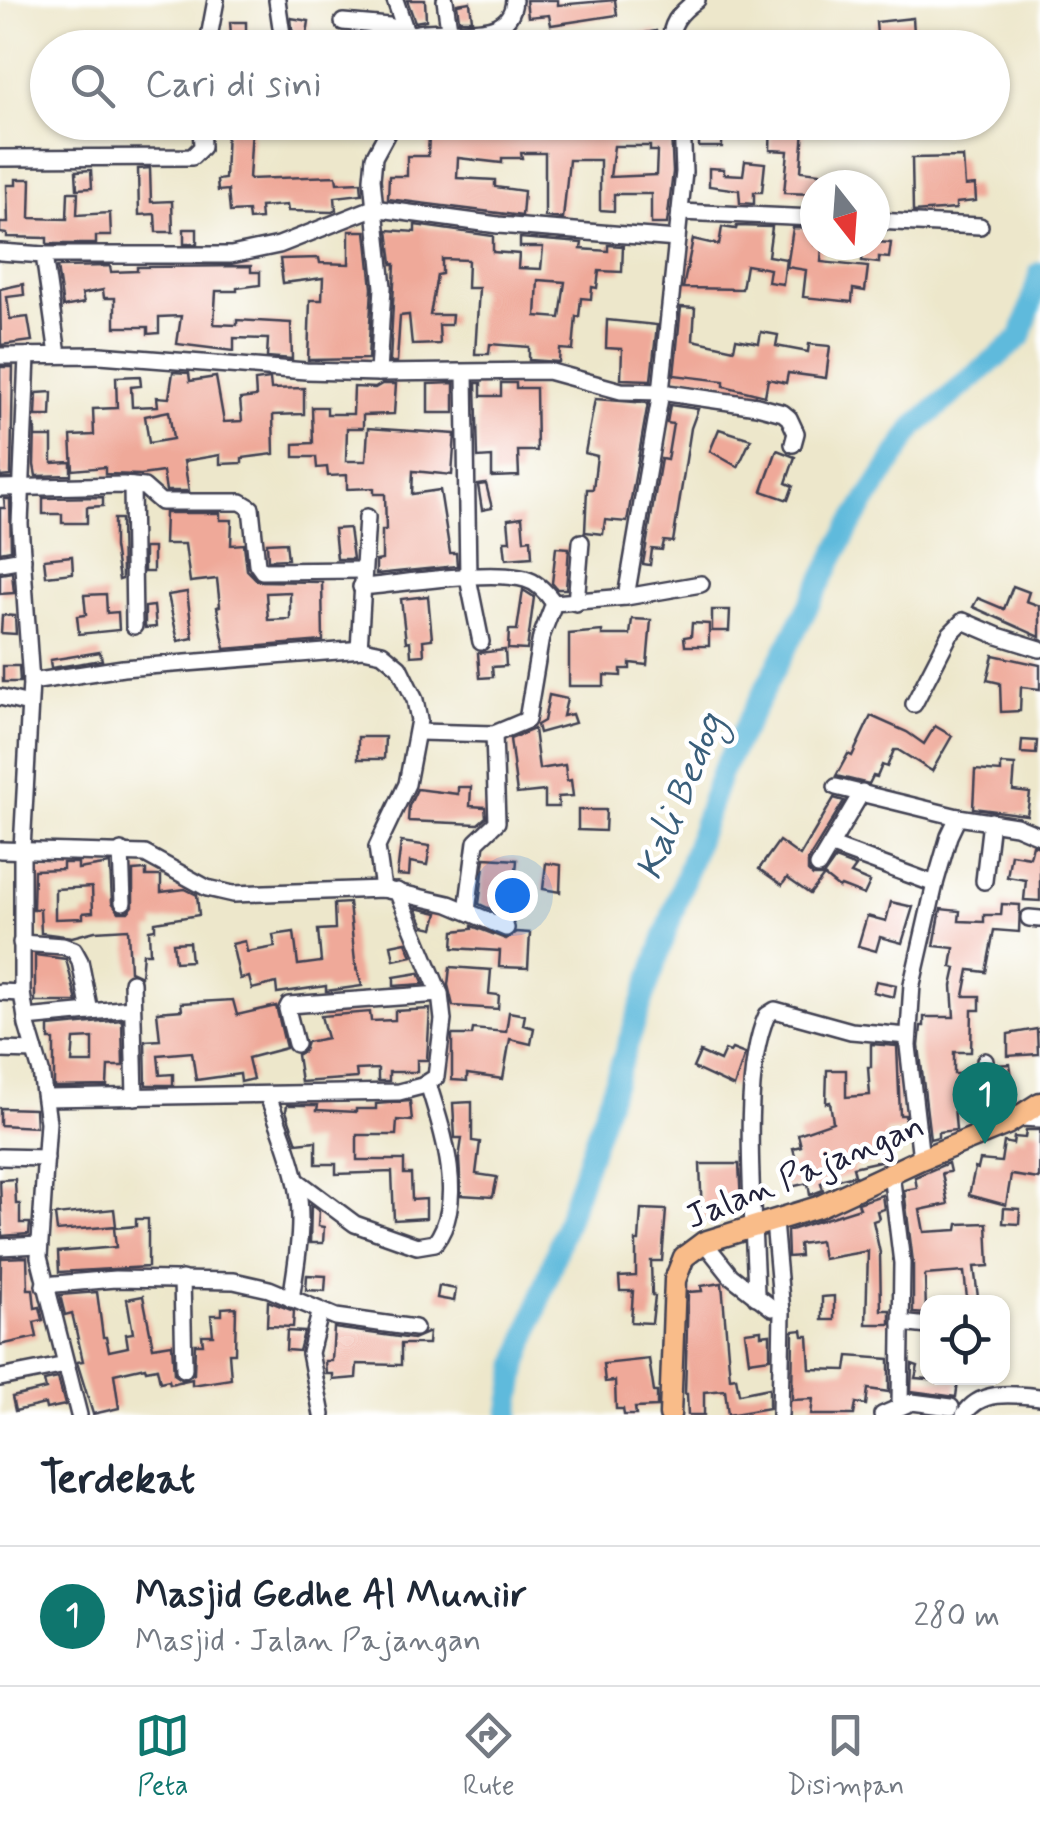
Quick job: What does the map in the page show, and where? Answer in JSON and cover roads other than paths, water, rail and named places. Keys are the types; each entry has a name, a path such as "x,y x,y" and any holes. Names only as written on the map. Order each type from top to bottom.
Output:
{"main road":[{"name":"Jalan Pajangan","path":"670,1415 677,1272 690,1250 704,1242 818,1206 921,1159 1030,1119 1040,1104"}],"street":[{"path":"210,30 216,0"},
{"path":"276,0 281,30"},
{"path":"394,0 408,30"},
{"path":"445,0 449,28"},
{"path":"441,30 495,29 508,20 514,0"},
{"path":"670,30 682,11 697,0"},
{"path":"343,22 379,30"},
{"path":"0,158 192,158 200,152 200,140"},
{"path":"378,374 383,287 374,208 374,157 383,140"},
{"path":"626,597 661,392 680,212 683,140"},
{"path":"0,252 219,256 279,245 374,208 498,224 677,239"},
{"path":"680,212 800,217"},
{"path":"890,222 980,226"},
{"path":"44,255 58,354"},
{"path":"0,356 58,354 378,374 548,371 621,392 661,392 783,412 794,426 794,444"},
{"path":"27,356 20,489 31,682 22,849 22,993 48,1122 38,1245 44,1285 79,1415"},
{"path":"464,373 468,578 482,642"},
{"path":"132,486 134,626"},
{"path":"0,488 132,486 144,487 161,502 248,504 257,564 262,570 362,579 528,579 554,603"},
{"path":"359,650 367,517"},
{"path":"576,603 581,542"},
{"path":"0,563 23,559"},
{"path":"554,603 626,597 701,584"},
{"path":"419,732 494,734 528,720 541,637 554,603"},
{"path":"914,704 955,626 962,621 1040,649"},
{"path":"31,682 123,668 359,650 382,653 402,671 418,709 419,732 407,784 377,847 390,890 440,994 443,1020 436,1077 428,1084 399,1092 46,1098"},
{"path":"0,697 30,704"},
{"path":"467,910 476,842 498,822 494,734"},
{"path":"836,786 1040,836"},
{"path":"818,866 862,792"},
{"path":"921,1159 908,1036 917,957 949,836 958,817"},
{"path":"984,881 991,821"},
{"path":"832,846 935,884"},
{"path":"0,850 121,852 153,857 219,892 390,890 467,910 506,928"},
{"path":"121,852 124,902"},
{"path":"21,943 74,950 80,961 90,1012"},
{"path":"132,982 135,1097"},
{"path":"0,992 22,993"},
{"path":"296,1044 289,1005 440,994"},
{"path":"26,1018 132,1008"},
{"path":"780,1415 782,1312 764,1224 752,1199 754,1070 764,1023 774,1010 852,1031 908,1036"},
{"path":"0,1050 35,1051"},
{"path":"985,1061 988,1132"},
{"path":"296,1180 355,1224 417,1246 435,1243 446,1211 450,1174 446,1144 428,1084"},
{"path":"268,1096 296,1180 300,1234 291,1300"},
{"path":"0,1157 46,1158"},
{"path":"891,1173 902,1263 900,1405"},
{"path":"756,1297 764,1224"},
{"path":"704,1242 722,1267 772,1308"},
{"path":"0,1247 38,1245"},
{"path":"269,1288 295,1273"},
{"path":"44,1285 182,1279 234,1281 269,1288 320,1312 357,1322 415,1328"},
{"path":"182,1279 184,1369"},
{"path":"320,1312 310,1353 322,1415"},
{"path":"901,1323 920,1325"},
{"path":"0,1378 66,1364"},
{"path":"989,1396 990,1385"},
{"path":"882,1415 912,1402 958,1411 989,1396 1040,1397"}],"waterway":[{"name":"Kali Bedog","path":"509,1415 518,1363 721,773 849,528 915,426 1021,337 1040,273"}],"place":[{"name":"Masjid Gedhe Al Muniir","path":"985,1144"}]}
